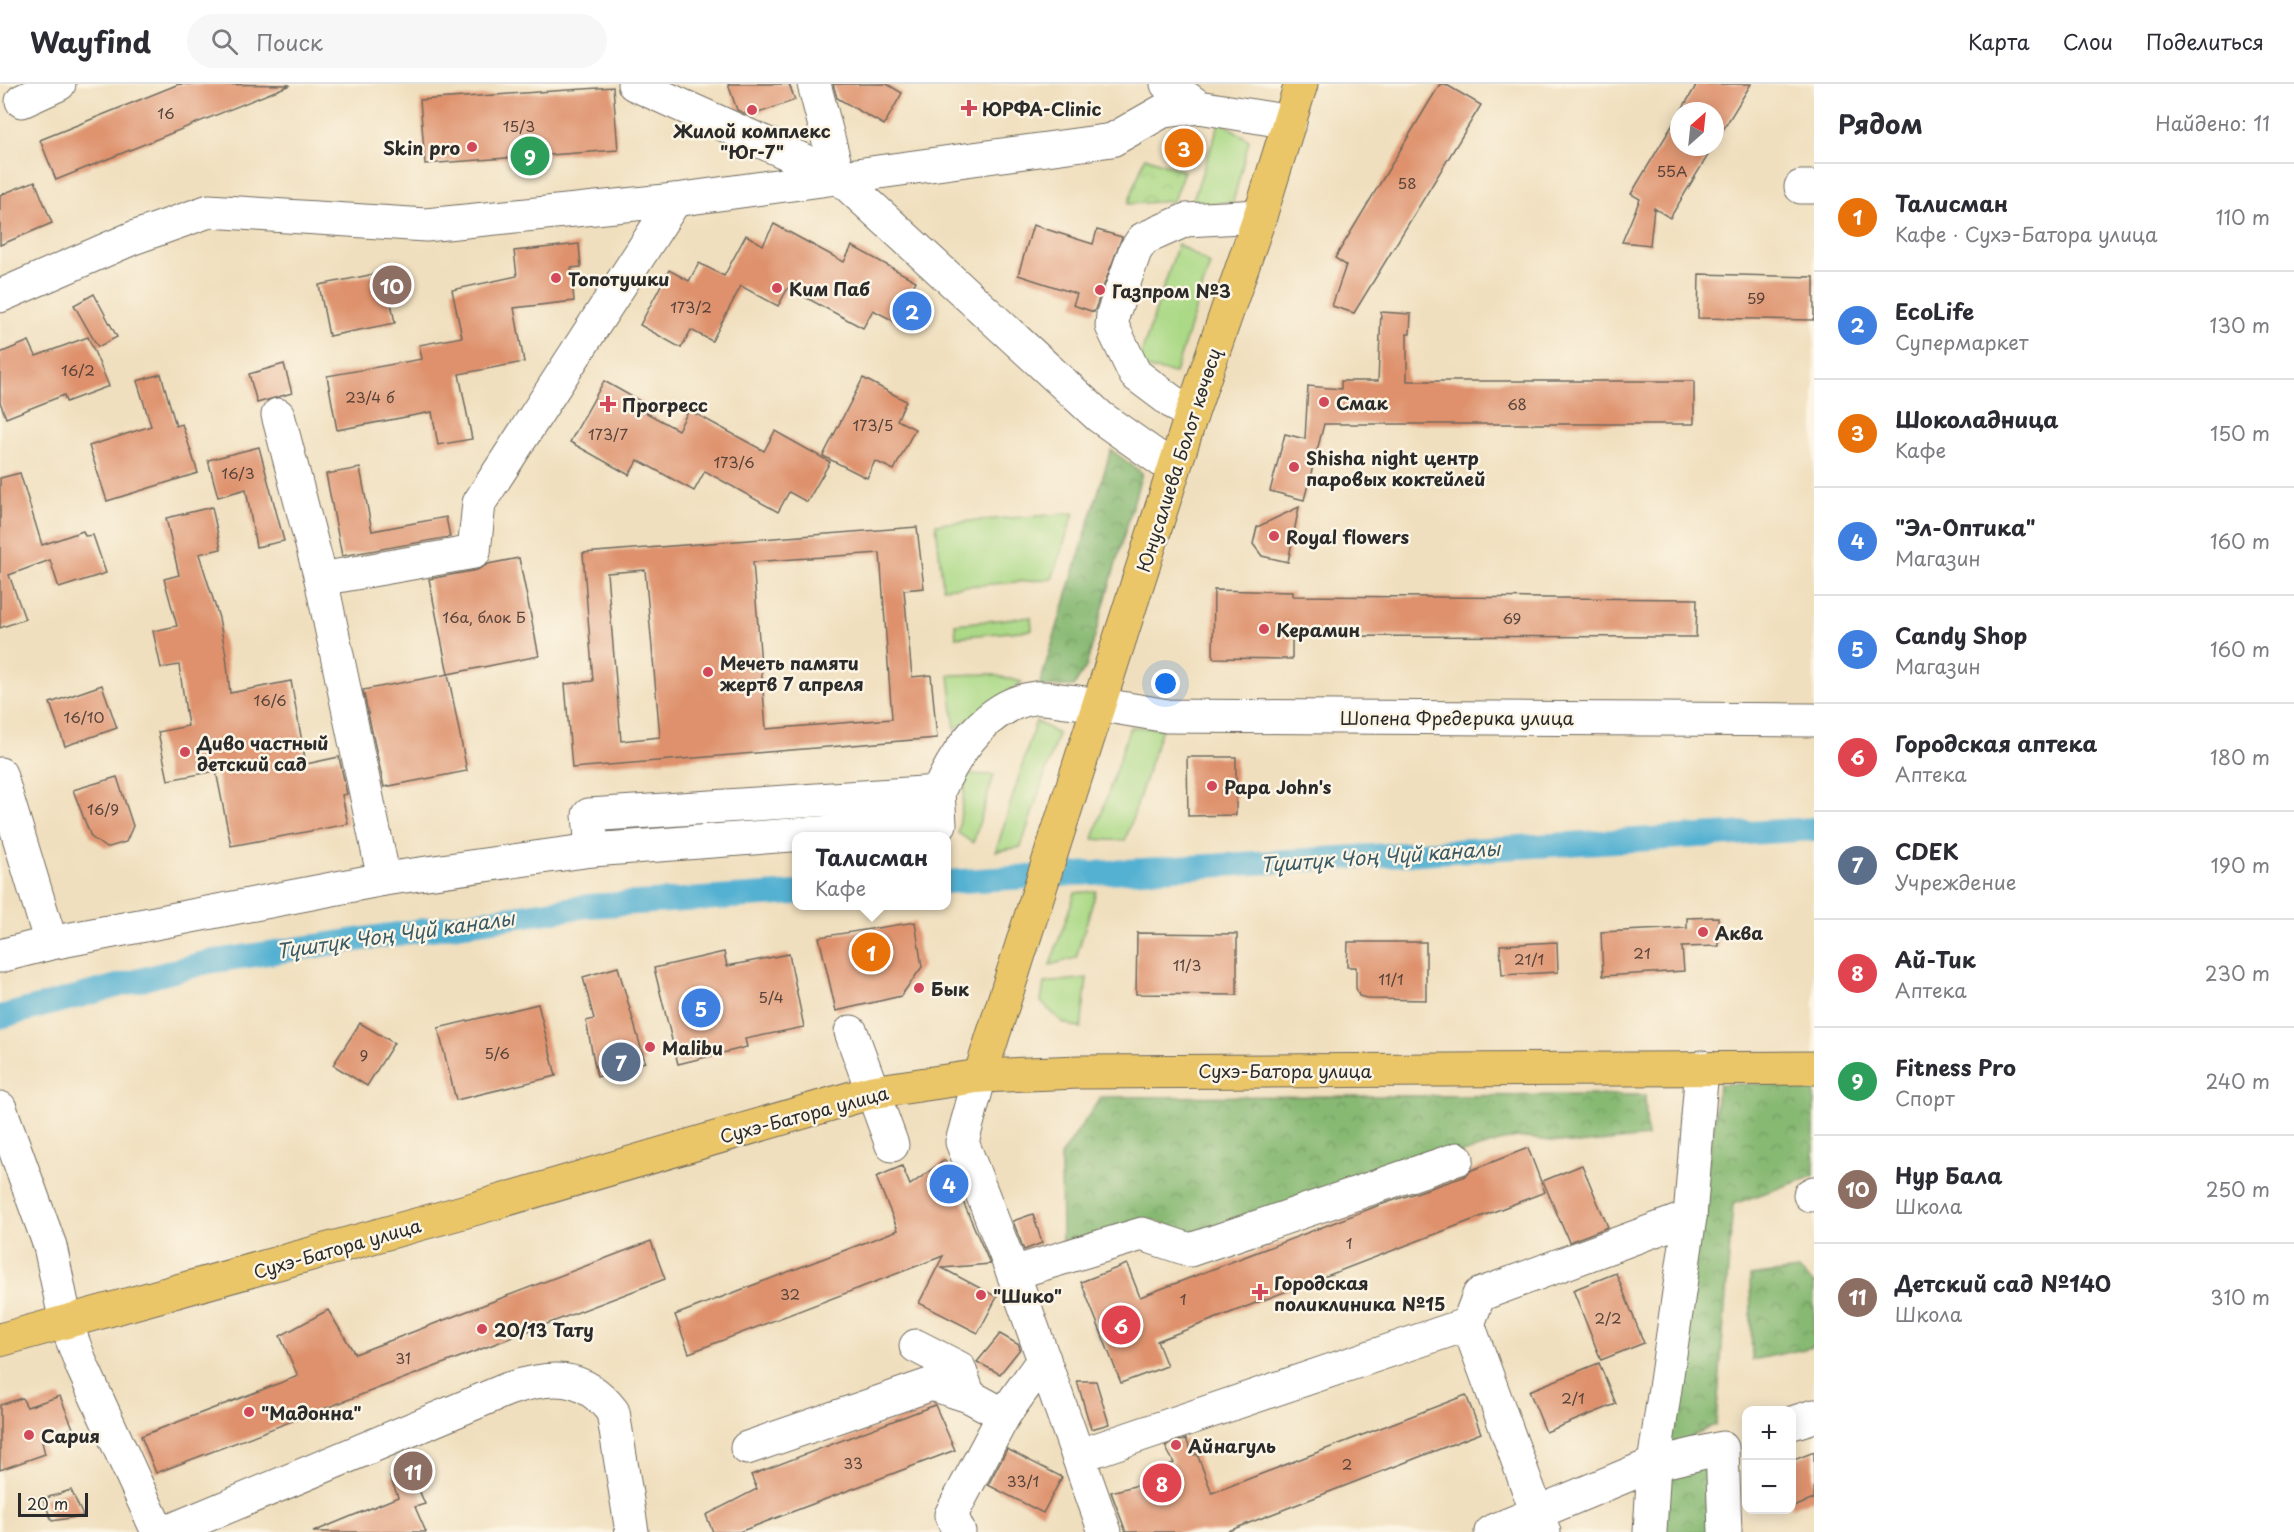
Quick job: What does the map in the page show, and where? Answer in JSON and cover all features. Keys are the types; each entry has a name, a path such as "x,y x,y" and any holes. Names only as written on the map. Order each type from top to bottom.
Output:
{"main road":[{"name":"Юнусалиева Болот көчөсү","path":"980,1076 1191,416 1260,216 1301,84"},
{"name":"Сухэ-Батора улица","path":"0,1340 481,1207 872,1092 980,1076 1079,1072 1814,1068"}],"street":[{"path":"22,101 59,84"},
{"path":"634,84 838,176 1100,417 1174,469"},
{"path":"814,84 838,176"},
{"path":"1167,84 1199,107"},
{"path":"0,296 133,238 209,211 426,225 675,200 1112,140 1163,111 1199,107 1290,122"},
{"path":"321,579 474,552 479,503 675,200"},
{"path":"1191,416 1134,374 1112,326 1113,314 1135,251 1143,239 1186,220 1260,216"},
{"path":"0,957 51,943 384,879 321,579 278,415"},
{"name":"Шопена Фредерика улица","path":"384,879 592,850 589,815 938,792 965,743 982,724 1017,703 1036,698 1100,704 1167,716 1814,720"},
{"path":"0,774 51,943"},
{"path":"851,1032 892,1145"},
{"path":"1650,1532 1654,1464 1690,1217 1702,1067"},
{"path":"980,1076 962,1142 1013,1273 1105,1532"},
{"path":"0,1108 50,1246 66,1323 82,1366 158,1532"},
{"path":"1013,1273 1142,1234 1190,1250 1457,1159"},
{"path":"1541,1523 1468,1324 1479,1295 1690,1217"},
{"path":"1078,1456 1468,1324"},
{"path":"916,1346 958,1368 969,1396"},
{"path":"959,1532 951,1515 1004,1415 1044,1359"},
{"path":"167,1532 507,1389 542,1380 557,1379 584,1386 603,1398 613,1412 632,1532"},
{"path":"747,1448 932,1384 969,1396 1004,1415"},
{"path":"1796,1422 1814,1416"},
{"path":"1491,1532 1541,1523 1654,1464 1734,1443 1725,1532"}],"green space":[{"path":"1220,121 1249,140 1233,202 1191,205"},
{"path":"1145,157 1184,171 1173,201 1128,204"},
{"path":"1178,244 1210,264 1175,373 1137,367"},
{"path":"1111,450 1142,473 1086,667 1074,686 1039,687"},
{"path":"1074,513 1052,579 943,588 936,524"},
{"path":"1031,617 1032,630 956,637 955,624"},
{"path":"990,674 1022,682 955,729 949,675"},
{"path":"1036,721 1058,734 1021,847 996,851"},
{"path":"1130,727 1162,728 1125,841 1093,839"},
{"path":"967,774 994,775 973,843 958,833"},
{"path":"1096,891 1076,958 1050,965 1075,893"},
{"path":"1087,978 1081,1029 1062,1022 1041,1002 1044,983"},
{"path":"1719,1084 1814,1084 1814,1176 1733,1204 1716,1424 1669,1448"},
{"path":"1645,1095 1647,1137 1578,1144 1516,1137 1191,1233 1153,1220 1062,1242 1061,1156 1101,1097"},
{"path":"1798,1270 1814,1283 1814,1347 1752,1360 1750,1276"},
{"path":"1710,1462 1713,1532 1661,1532 1666,1474"}],"building":[{"path":"179,84 290,85 56,180 40,140"},
{"name":"Жилой комплекс \"Юг-7\"","path":"728,84 789,84 795,100 750,116 737,110"},
{"path":"833,84 887,84 902,93 884,125 837,98"},
{"path":"1440,84 1445,84 1481,105 1354,313 1332,306 1346,265 1335,258"},
{"path":"1697,84 1751,84 1724,128 1724,102 1686,102"},
{"path":"613,87 618,150 425,164 420,100"},
{"path":"1670,129 1670,156 1708,156 1670,218 1654,208 1650,245 1622,242 1640,199 1631,194"},
{"path":"35,181 52,223 0,245 0,195"},
{"path":"774,224 844,262 852,246 916,281 894,321 873,310 863,328 788,288 778,306 741,286 712,341 691,330 681,348 640,325 669,270 689,281 699,263 724,276 746,235 763,245"},
{"path":"1033,225 1093,244 1097,230 1122,237 1094,312 1073,305 1077,294 1018,275"},
{"path":"579,244 581,267 571,268 574,301 514,308 524,362 459,374 472,439 438,445 432,412 337,430 327,376 422,359 419,345 462,337 452,290 517,276 514,251"},
{"path":"385,272 395,323 329,336 319,285"},
{"path":"1699,274 1814,277 1814,320 1698,318"},
{"path":"94,294 117,337 98,347 74,305"},
{"path":"1381,312 1411,314 1410,334 1407,334 1407,381 1694,381 1694,424 1324,424 1304,500 1270,491 1285,434 1305,439 1308,386 1341,389 1341,381 1378,381"},
{"path":"88,337 109,386 66,402 64,395 6,418 0,402 0,353 29,341 36,356"},
{"path":"284,364 292,393 257,403 249,374"},
{"path":"161,374 176,426 182,424 198,473 107,501 89,446 151,426 137,381"},
{"path":"863,378 906,401 897,420 915,429 894,470 875,461 867,478 823,456"},
{"path":"604,381 645,404 641,410 678,430 689,410 764,451 775,431 830,462 807,502 789,492 778,512 705,471 694,491 638,460 629,475 570,442"},
{"path":"259,447 284,541 256,547 246,489 218,497 208,460"},
{"path":"360,468 372,531 446,517 450,537 342,556 326,474"},
{"path":"20,473 42,545 83,531 85,536 93,535 106,573 59,588 50,560 9,575 25,619 0,628 0,478"},
{"path":"212,507 221,549 199,554 219,618 230,693 291,681 306,764 339,757 347,794 342,795 348,824 231,846 216,771 168,780 158,732 188,726 179,665 161,668 153,631 177,626 164,579 179,575 166,518"},
{"name":"Royal flowers","path":"1299,507 1288,562 1262,556 1253,544 1257,527"},
{"path":"917,527 924,588 904,590 912,677 931,675 937,738 572,768 565,684 593,681 583,553","holes":["880,553 892,719 766,729 753,562","645,570 660,737 621,741 607,573"]},
{"path":"519,558 539,656 448,674 429,579 477,570 488,564"},
{"path":"1214,590 1293,592 1293,596 1697,599 1696,637 1292,636 1292,659 1213,658"},
{"path":"448,674 467,771 384,787 363,690"},
{"path":"102,685 117,728 65,746 50,703"},
{"name":"Papa John's","path":"1187,757 1236,757 1236,815 1188,816"},
{"path":"117,777 133,826 126,842 106,848 91,837 73,790"},
{"path":"1718,917 1719,946 1682,947 1684,971 1603,976 1601,932 1687,928 1687,918"},
{"path":"915,922 922,967 901,996 836,1011 819,937"},
{"path":"1137,933 1237,934 1237,995 1136,994"},
{"path":"1348,942 1426,942 1426,1000 1370,999 1359,996 1356,988 1356,967 1347,967"},
{"path":"1557,942 1558,972 1502,975 1500,945"},
{"path":"724,952 727,966 789,954 804,1027 745,1039 747,1047 678,1064 654,968"},
{"path":"618,967 645,1062 597,1077 586,1021 594,1019 583,977"},
{"path":"538,1004 556,1076 456,1100 438,1028"},
{"path":"360,1023 394,1043 367,1086 333,1065"},
{"path":"1528,1148 1545,1192 1157,1341 1167,1366 1121,1383 1081,1282 1127,1264 1140,1297 1377,1206 1463,1177 1472,1170"},
{"path":"945,1160 990,1264 942,1268 997,1297 978,1333 919,1303 943,1256 689,1353 675,1315 898,1230 876,1177 902,1166 910,1185"},
{"path":"1582,1165 1608,1227 1569,1242 1543,1181"},
{"path":"1033,1214 1042,1243 1024,1250 1013,1221"},
{"path":"651,1241 665,1279 156,1473 141,1436 298,1376 280,1336 328,1310 355,1354"},
{"path":"1616,1273 1644,1343 1601,1360 1573,1290"},
{"path":"1000,1334 1019,1345 1020,1349 1000,1374 977,1362"},
{"path":"1599,1363 1616,1404 1546,1432 1529,1391"},
{"path":"1077,1381 1096,1381 1109,1424 1091,1429"},
{"path":"1466,1395 1481,1433 1226,1532 1126,1532 1111,1492 1154,1481 1150,1472 1174,1463 1165,1446 1186,1439 1193,1455 1197,1454 1212,1493"},
{"name":"Сария","path":"60,1396 73,1428 42,1442 45,1454 0,1470 0,1405 22,1398 27,1407"},
{"path":"935,1405 955,1450 739,1532 713,1532 706,1515 757,1489 751,1475"},
{"path":"1007,1449 1062,1477 1043,1513 988,1485"},
{"path":"1814,1452 1814,1499 1796,1506 1796,1460"},
{"path":"410,1469 425,1504 415,1507 426,1532 313,1532 398,1497 390,1477"},
{"path":"71,1490 83,1516 52,1521 43,1499"}],"waterway":[{"name":"Түштүк Чоң Чүй каналы","path":"951,882 1814,829"},
{"name":"Түштүк Чоң Чүй каналы","path":"0,1017 208,962 588,906 792,893"}],"place":[{"name":"ЮРФА-Clinic","path":"969,108"},
{"name":"Жилой комплекс \"Юг-7\"","path":"752,110"},
{"name":"Skin pro","path":"472,147"},
{"name":"Шоколадница","path":"1184,148"},
{"name":"Fitness Pro","path":"530,156"},
{"name":"Топотушки","path":"556,278"},
{"name":"Нур Бала","path":"392,285"},
{"name":"Ким Паб","path":"777,288"},
{"name":"Газпром №3","path":"1100,290"},
{"name":"EcoLife","path":"912,311"},
{"name":"Смак","path":"1324,402"},
{"name":"Прогресс","path":"608,404"},
{"name":"Shisha night центр паровых коктейлей","path":"1294,467"},
{"name":"Royal flowers","path":"1274,536"},
{"name":"Керамин","path":"1264,629"},
{"name":"Мечеть памяти жертв 7 апреля","path":"708,672"},
{"name":"Диво частный детский сад","path":"185,752"},
{"name":"Papa John's","path":"1212,786"},
{"name":"Аква","path":"1703,932"},
{"name":"Талисман","path":"871,952"},
{"name":"Бык","path":"919,988"},
{"name":"Candy Shop","path":"701,1008"},
{"name":"Malibu","path":"650,1047"},
{"name":"CDEK","path":"621,1062"},
{"name":"\"Эл-Оптика\"","path":"949,1184"},
{"name":"Городская поликлиника №15","path":"1260,1292"},
{"name":"\"Шико\"","path":"981,1295"},
{"name":"Городская аптека","path":"1121,1325"},
{"name":"20/13 Тату","path":"482,1329"},
{"name":"\"Мадонна\"","path":"249,1412"},
{"name":"Сария","path":"29,1435"},
{"name":"Айнагуль","path":"1176,1445"},
{"name":"Детский сад №140","path":"413,1471"},
{"name":"Ай-Тик","path":"1162,1483"}]}
